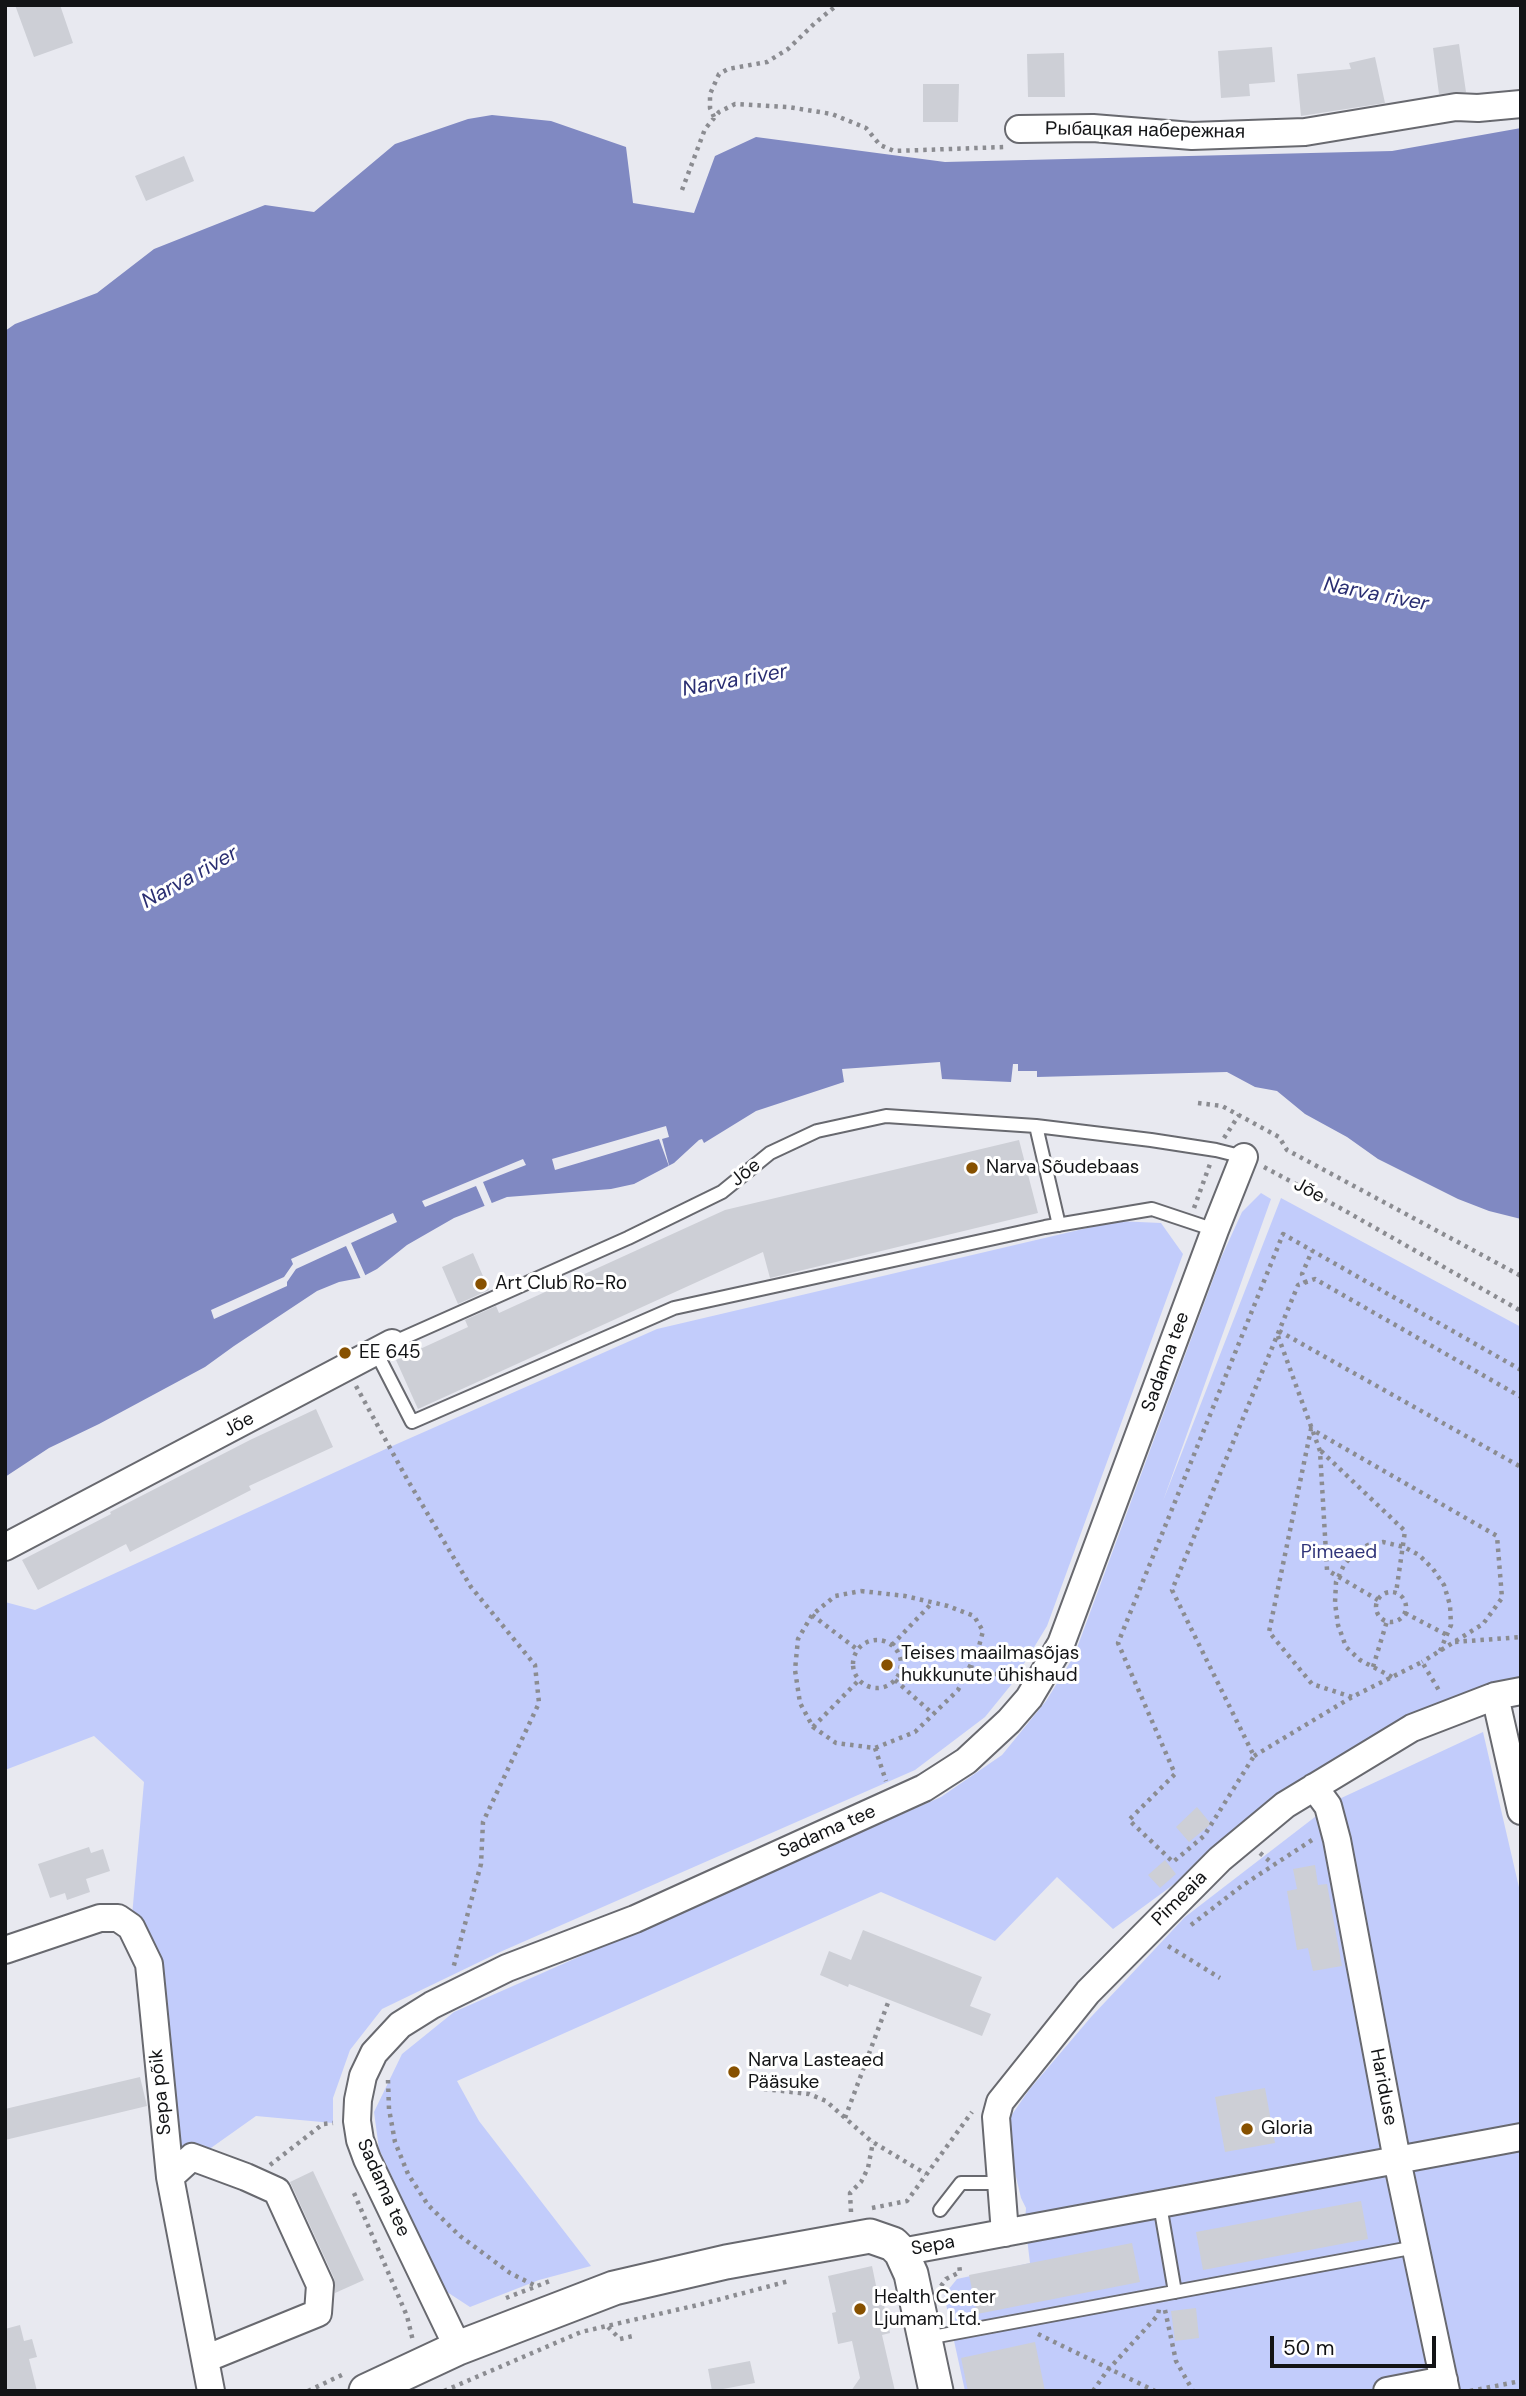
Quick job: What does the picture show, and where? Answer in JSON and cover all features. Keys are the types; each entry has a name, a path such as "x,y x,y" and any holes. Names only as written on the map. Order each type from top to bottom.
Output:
{"street":[{"name":"Рыбацкая набережная","path":"1028,129 1093,128 1192,136 1305,132 1456,107 1521,104"},
{"name":"Sadama tee","path":"458,2348 360,2140 357,2110 363,2076 374,2053 400,2025 432,2005 507,1968 635,1919 924,1788 988,1743 1029,1698 1061,1644 1244,1157"},
{"name":"Jõe","path":"5,1547 384,1348"},
{"name":"Pimeaia","path":"1005,2233 996,2117 1000,2102 1088,1992 1220,1859 1285,1805 1412,1728 1508,1694"},
{"path":"1508,1694 1521,1811"},
{"name":"Hariduse","path":"1314,1787 1328,1806 1334,1828 1397,2160 1445,2385"},
{"name":"Sepa põik","path":"5,1950 100,1918 118,1918 131,1927 149,1964 170,2177 211,2391"},
{"name":"Sepa","path":"366,2391 458,2348 614,2288 714,2265 870,2236 893,2244 901,2252 1521,2137"},
{"path":"170,2177 192,2157 277,2192 320,2285 318,2313 205,2359"},
{"path":"901,2252 912,2274 936,2391"},
{"path":"1387,2391 1445,2385"}],"lane":[{"name":"Jõe","path":"384,1348 628,1238 722,1192 770,1153 817,1131 886,1116 1036,1126 1216,1150 1244,1157"},
{"path":"1036,1126 1059,1225"},
{"path":"384,1348 412,1422 674,1308 1059,1225 1152,1209 1215,1230"},
{"path":"940,2210 961,2183 1001,2183"},
{"path":"1160,2205 1175,2292"},
{"path":"926,2338 1416,2246"}],"path":[{"path":"714,118 710,108 710,94 719,74 728,69 767,62 788,49 837,5"},
{"path":"682,190 705,129 719,112 735,104 788,107 832,114 866,128 880,145 894,151 1020,146 1028,129"},
{"path":"1198,1103 1222,1106 1239,1115 1279,1137 1287,1150 1521,1276"},
{"path":"1189,1221 1216,1150 1239,1115"},
{"name":"Jõe","path":"1244,1157 1342,1209 1521,1311"},
{"path":"1311,1429 1497,1536 1502,1598 1483,1623 1440,1651 1352,1697 1254,1756 1204,1836 1173,1862 1129,1820 1175,1774 1118,1643 1283,1234 1521,1370"},
{"path":"1306,1283 1302,1274 1312,1251"},
{"path":"1254,1756 1172,1590 1298,1285 1315,1279 1521,1397"},
{"path":"1278,1333 1320,1451 1327,1570 1378,1600"},
{"path":"1278,1333 1521,1466"},
{"path":"347,1368 407,1479 471,1587 535,1665 539,1703 483,1822 481,1864 451,1976 463,1970"},
{"path":"1311,1429 1269,1632 1312,1684 1352,1697"},
{"path":"1320,1451 1405,1531 1396,1593"},
{"path":"1392,1677 1360,1660 1346,1647 1338,1625 1335,1603 1339,1577 1344,1565 1355,1552 1368,1545 1383,1542 1404,1547 1419,1555 1433,1569 1444,1585 1450,1605 1451,1625 1440,1651"},
{"path":"861,1591 932,1602 974,1615 983,1631 971,1667 958,1690 915,1732 875,1748 836,1743 813,1727 800,1703 795,1670 799,1639 812,1615 835,1596 861,1591"},
{"path":"1385,1593 1396,1593 1405,1601 1405,1613 1395,1622 1387,1621 1378,1614 1378,1600 1385,1593"},
{"path":"892,1645 932,1602"},
{"path":"1405,1613 1447,1635"},
{"path":"812,1615 858,1650"},
{"path":"1373,1667 1387,1621"},
{"path":"1454,1642 1521,1637"},
{"path":"878,1640 892,1645 897,1651 901,1666 895,1680 889,1685 873,1688 859,1680 853,1665 858,1650 870,1641 878,1640"},
{"path":"1422,1662 1440,1693"},
{"path":"971,1667 1025,1682"},
{"path":"813,1727 859,1680"},
{"path":"895,1680 933,1714"},
{"path":"875,1748 887,1783 896,1778"},
{"path":"1187,1929 1261,1872 1334,1828"},
{"path":"1161,1952 1178,1937"},
{"path":"1168,1946 1220,1978"},
{"path":"845,2118 889,2000"},
{"path":"387,2037 389,2109 395,2141 408,2174 428,2205 444,2223 510,2273 535,2285"},
{"path":"764,2089 809,2094 826,2101 873,2142 926,2174"},
{"path":"851,2213 850,2193 861,2182 868,2168 873,2142"},
{"path":"444,2391 581,2332 800,2278"},
{"path":"1093,2391 1109,2369 1158,2315 1161,2295"},
{"path":"1161,2295 1176,2361 1194,2391"},
{"path":"1012,2322 1155,2391"},
{"path":"607,2326 620,2339 633,2336"},
{"path":"1470,2391 1521,2381"},
{"path":"461,2383 465,2391"}],"green space":[{"name":"Pimeaed","path":"1261,1193 1271,1199 1163,1501 1281,1198 1521,1327 1521,1685 1491,1691 1244,1833 1113,1929 1057,1877 995,1941 881,1892 457,2081 479,2121 591,2266 539,2280 470,2307 444,2290 379,2149 374,2112 402,2054 454,2012 941,1797 1002,1755 1046,1701 1074,1656 1221,1258 1242,1212"},
{"path":"1117,1221 1161,1223 1183,1254 1047,1626 1011,1685 985,1717 915,1770 500,1952 382,2009 350,2050 333,2098 333,2123 256,2116 170,2177 131,1927 144,1782 94,1736 5,1770 5,1602 35,1610 390,1447 657,1329"},
{"path":"1483,1732 1521,1896 1521,2391 965,2391 944,2295 957,2279 1030,2263 1026,2208 1021,2198 1004,2126 1029,2090 1091,2017 1185,1917 1337,1800"}],"water":[{"name":"Narva river","path":"492,115 551,121 626,147 633,203 694,213 715,156 756,137 945,162 1392,151 1521,128 1521,1219 1458,1199 1378,1159 1347,1137 1305,1114 1277,1091 1255,1087 1227,1072 1037,1077 1037,1071 1018,1071 1018,1064 1013,1064 1011,1082 942,1079 940,1062 842,1069 844,1082 756,1111 704,1143 702,1139 699,1140 674,1163 634,1184 611,1189 507,1197 454,1218 407,1245 377,1269 360,1278 339,1282 317,1291 205,1367 49,1448 5,1477 5,331 15,324 97,293 154,249 265,205 314,212 395,144 468,119"}],"pier":[{"path":"666,1126 669,1137 662,1139 670,1169 659,1139 555,1170 552,1159"},
{"path":"523,1159 526,1165 483,1182 493,1206 486,1209 476,1186 425,1207 422,1201"},
{"path":"393,1213 397,1222 351,1243 367,1279 362,1281 346,1246 296,1269 287,1286 214,1319 211,1310 284,1277 293,1264 291,1259"}],"building":[{"path":"15,5 60,5 73,43 34,57"},
{"path":"1459,44 1466,92 1439,94 1433,48"},
{"path":"1272,47 1275,82 1249,84 1250,96 1221,98 1218,51"},
{"path":"1064,53 1065,97 1028,97 1027,54"},
{"path":"1375,57 1385,103 1301,116 1297,74 1351,69 1349,63"},
{"path":"923,84 959,84 958,122 923,122"},
{"path":"184,156 194,181 146,201 135,176"},
{"path":"1019,1140 1038,1213 770,1278 763,1252 418,1409 396,1360 468,1327 465,1320 496,1306 499,1313 725,1210"},
{"path":"473,1253 489,1290 458,1304 442,1267"},
{"path":"316,1409 333,1447 249,1486 251,1490 130,1552 126,1544 38,1590 22,1560 250,1440"},
{"path":"1197,1807 1211,1824 1189,1842 1176,1827"},
{"path":"89,1847 91,1853 103,1849 110,1871 86,1879 90,1892 67,1900 65,1893 50,1898 38,1864"},
{"path":"1165,1860 1176,1874 1160,1888 1148,1875"},
{"path":"1315,1865 1318,1885 1327,1884 1342,1966 1313,1971 1308,1948 1297,1950 1287,1891 1297,1889 1293,1869"},
{"path":"863,1930 982,1977 970,2006 991,2014 982,2036 820,1975 829,1951 851,1960"},
{"path":"140,2077 147,2106 5,2140 5,2109"},
{"name":"Gloria","path":"1265,2088 1275,2143 1225,2152 1215,2097"},
{"path":"313,2171 364,2280 335,2293 334,2278 290,2182"},
{"path":"1361,2201 1368,2239 1203,2270 1196,2232"},
{"path":"1132,2243 1140,2282 977,2314 969,2275"},
{"name":"Health Center Ljumam Ltd.","path":"872,2266 880,2305 884,2305 890,2333 882,2335 895,2391 851,2391 860,2378 852,2341 838,2344 832,2313 836,2312 828,2276"},
{"path":"1196,2308 1199,2338 1175,2341 1171,2311"},
{"path":"20,2325 24,2341 32,2339 37,2357 29,2359 37,2391 5,2391 5,2329"},
{"path":"1035,2342 1045,2391 968,2391 961,2358"},
{"path":"750,2361 755,2383 712,2391 708,2369"}],"place":[{"name":"Narva Sõudebaas","path":"972,1168"},
{"name":"Art Club Ro-Ro","path":"481,1284"},
{"name":"EE 645","path":"345,1353"},
{"name":"Teises maailmasõjas hukkunute ühishaud","path":"887,1665"},
{"name":"Narva Lasteaed Pääsuke","path":"734,2072"},
{"name":"Gloria","path":"1247,2129"},
{"name":"Health Center Ljumam Ltd.","path":"860,2309"}]}
